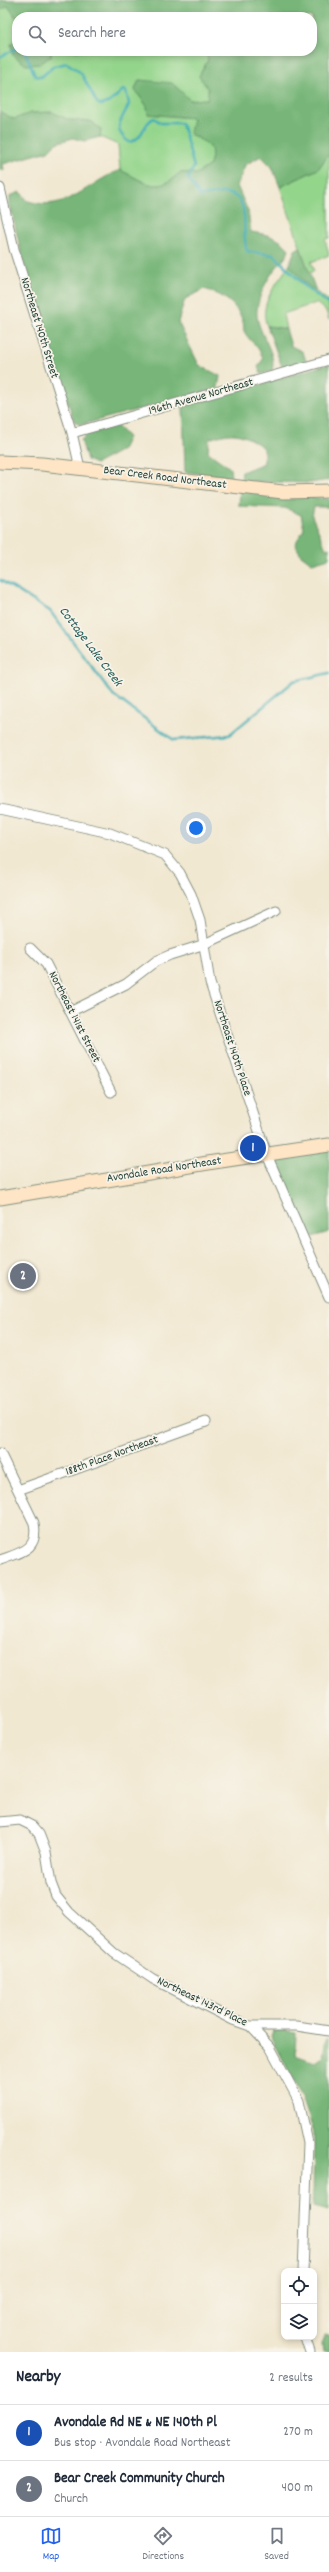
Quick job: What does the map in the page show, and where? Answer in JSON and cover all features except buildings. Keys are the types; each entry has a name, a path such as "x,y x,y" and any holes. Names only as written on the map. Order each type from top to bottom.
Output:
{"main road":[{"name":"Bear Creek Road Northeast","path":"0,462 80,468 283,492 329,491"},
{"name":"Avondale Road Northeast","path":"0,1198 214,1162 329,1145"}],"street":[{"name":"Northeast 140th Street","path":"0,188 17,256 72,433 80,468"},
{"name":"196th Avenue Northeast","path":"72,433 329,360"},
{"name":"Northeast 140th Place","path":"0,809 110,833 165,855 180,873 191,894 200,920 202,945 210,983 267,1155 329,1296"},
{"path":"72,1011 126,984 156,961 202,945 276,911"},
{"name":"Northeast 141st Street","path":"30,948 46,964 72,1011 111,1092"},
{"name":"188th Place Northeast","path":"18,1490 206,1422"},
{"path":"0,1453 34,1523 35,1540 23,1551 0,1560"},
{"name":"Northeast 143rd Place","path":"0,1822 20,1820 32,1826 39,1834 46,1852 51,1883 56,1896 68,1912 114,1953 153,1979 233,2020 250,2026 270,2047 279,2060 299,2101 305,2123 308,2143 303,2268"},
{"path":"250,2026 296,2026 329,2031"},
{"path":"306,2340 310,2352"}],"green space":[{"path":"0,0 329,0 329,154 318,169 280,187 272,167 261,156 245,165 237,186 248,211 251,232 277,239 289,249 285,258 272,273 266,283 259,299 257,310 259,326 272,356 272,371 261,374 258,367 263,359 261,354 244,331 240,315 233,305 228,300 204,289 185,299 178,322 199,365 220,376 218,388 80,425 74,421 23,260 10,204 10,196 20,192 28,201 42,204 54,203 66,200 76,195 120,170 144,182 158,185 165,184 180,172 196,174 210,165 212,153 209,145 190,134 193,118 148,114 147,106 135,90 139,80 172,83 190,100 208,99 208,89 199,76 208,60 207,56 317,56 317,12 12,12 8,6 0,10"},
{"path":"8,6 12,13 12,56 207,56 208,60 199,76 209,89 208,99 190,100 153,82 139,80 135,90 147,106 148,114 193,118 190,134 209,145 212,153 210,165 196,175 180,172 165,184 151,184 120,170 118,145 100,137 101,129 90,121 69,120 52,112 31,113 14,119 0,112 0,10"},
{"path":"14,56 51,56 40,64 26,65"},
{"path":"0,112 14,119 31,113 52,112 69,120 90,121 101,129 100,137 84,141 73,138 56,143 48,151 3,164 4,170 0,171"},
{"path":"329,154 329,238 325,239 329,255 311,262 314,271 309,273 280,187 318,169"},
{"path":"300,247 316,291 308,286 289,265 295,250"},
{"path":"289,265 308,286 329,301 329,320 326,311 316,303 283,314 286,329 267,326 265,309 267,302 274,287"},
{"path":"267,326 286,329 291,346 303,352 306,361 286,368 282,367"},
{"path":"329,364 329,480 310,483 241,481 242,472 264,463 264,448 250,439 238,434 225,434 209,439 208,452 230,468 231,477 185,472 183,407"},
{"path":"117,426 128,437 122,450 96,464 87,460 81,440 88,434"},
{"path":"240,490 329,499 329,507 314,507 312,516 326,549 329,548 329,558 312,563 301,555 295,544 304,529 301,515 285,508 239,506"},
{"path":"329,1150 329,1232 309,1238 276,1163 279,1158"},
{"path":"281,2030 296,2032 295,2055 315,2062 323,2056 326,2039 329,2039 328,2211 313,2207 314,2133 302,2097 271,2036 273,2031"},
{"path":"325,2335 329,2336 329,2352 322,2352 321,2344"}],"waterway":[{"path":"0,57 12,51"},
{"path":"27,56 35,76 41,77 54,66 67,63 81,73 97,103 101,105 110,102 123,90 126,91 129,104 121,119 119,128 123,137 129,142 138,138 150,120 154,118 161,123 180,123 183,127 194,167 188,178 200,196 222,193 234,195 240,201 243,208 245,244 247,251 274,255 308,289 329,304"},
{"name":"Cottage Lake Creek","path":"0,580 50,611 113,695 174,740 229,735 294,681 329,673"}],"place":[{"name":"Avondale Rd NE & NE 140th Pl","path":"253,1148"},
{"name":"Bear Creek Community Church","path":"23,1276"}]}
